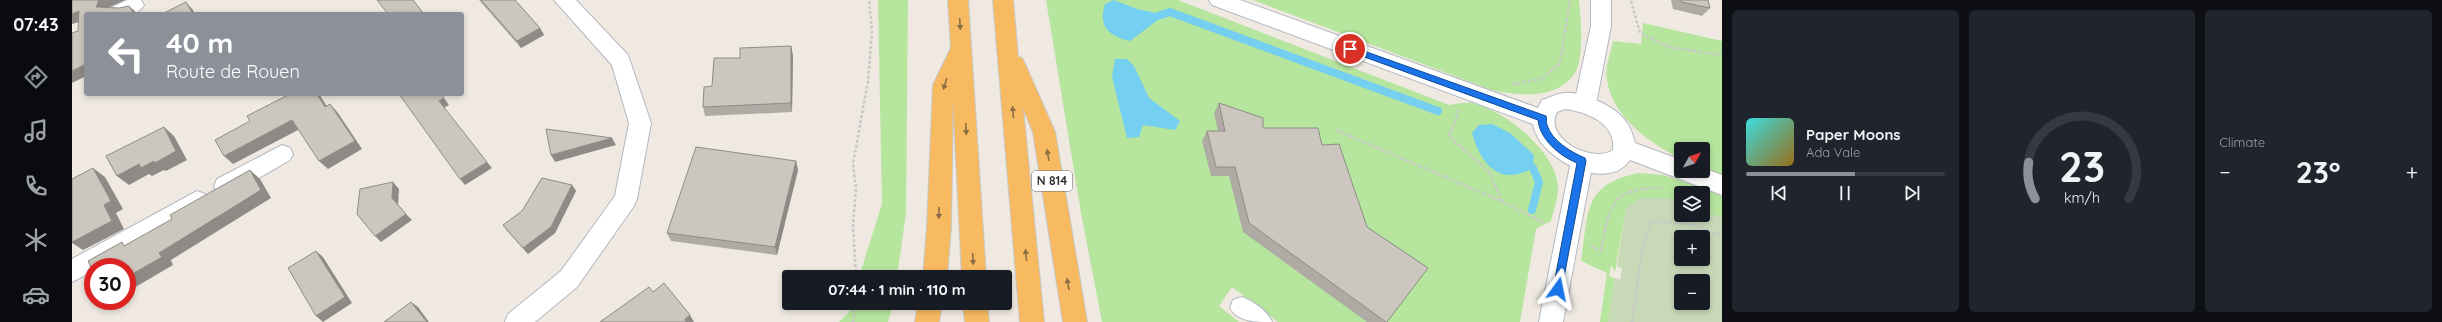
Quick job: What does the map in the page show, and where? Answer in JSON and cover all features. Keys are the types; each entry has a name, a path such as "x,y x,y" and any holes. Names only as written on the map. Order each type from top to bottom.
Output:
{"highway":[{"path":"958,0 974,270"},
{"name":"N 814","path":"1003,0 1032,322"},
{"name":"N 814","path":"1007,46 1044,132 1075,322"},
{"path":"936,270 939,227 943,85 961,48"},
{"path":"926,322 929,310"},
{"path":"976,310 977,322"}],"street":[{"path":"517,322 569,278 626,199 640,123 621,61 564,0"},
{"path":"1219,0 1467,92 1542,118"},
{"path":"1586,104 1601,26 1601,0"},
{"path":"119,12 134,5"},
{"path":"1565,101 1586,104 1599,110 1620,128 1624,139 1625,149 1621,156 1614,161 1594,164 1571,156 1553,142 1543,126 1542,118 1544,112 1556,103 1565,101"},
{"path":"1625,149 1674,166"},
{"path":"72,271 282,154"},
{"path":"1551,322 1569,235 1582,161"},
{"path":"1705,178 1722,184"}],"path":[{"path":"856,270 853,224 856,189 853,164 868,82 872,31 869,0"},
{"path":"1506,82 1513,84 1542,79 1560,63 1570,0"},
{"path":"1624,0 1631,1 1640,33 1668,46 1722,55"},
{"path":"1467,92 1449,136 1467,150 1490,173 1501,201"},
{"path":"1336,130 1501,201 1601,251 1604,231 1610,215 1623,194 1640,188 1666,188"},
{"path":"1632,322 1643,244 1652,221 1691,224 1722,236"},
{"path":"853,322 854,310"}],"green space":[{"path":"878,0 908,0 906,213 898,270 861,270 882,204"},
{"path":"1046,0 1178,0 1449,105 1473,103 1500,115 1515,125 1529,136 1541,149 1550,163 1556,177 1558,191 1551,221 1536,229 1520,322 1278,322 1232,287 1219,306 1239,322 1102,322 1081,213"},
{"path":"1253,0 1579,0 1581,38 1580,58 1575,73 1567,82 1558,88 1537,94 1514,94 1492,90"},
{"path":"1643,23 1722,41 1722,175 1710,171 1710,142 1674,142 1674,156 1657,145 1635,128 1617,106 1611,94 1606,76 1613,41 1641,44"},
{"path":"1639,173 1663,175 1697,186 1674,186 1674,200 1668,198 1626,208 1615,272 1611,265 1609,276 1615,278 1608,322 1600,322 1607,273 1581,261 1585,229 1592,203 1598,193 1607,185 1620,178"},
{"path":"1710,190 1722,194 1722,218 1710,214"},
{"path":"1639,198 1668,198 1674,200 1674,222 1710,222 1710,214 1722,218 1722,322 1608,322 1615,278 1620,280 1622,269 1617,266 1626,208"},
{"path":"849,310 891,310 888,322 839,322"}],"water":[{"path":"1114,0 1137,9 1156,13 1159,19 1130,41 1123,39 1111,33 1104,24 1103,12 1105,4"},
{"path":"1115,59 1127,59 1134,66 1149,98 1180,121 1175,130 1143,125 1139,137 1127,138 1112,77"},
{"path":"1492,124 1510,133 1534,155 1533,168 1511,175 1502,174 1494,170 1487,163 1481,155 1472,133 1479,125"}],"building":[{"path":"72,0 99,0 96,7 119,8 129,6 133,12 84,12 84,65 72,71 72,33 78,31 79,11 72,14"},
{"path":"377,0 413,0 422,12 386,12"},
{"path":"481,0 515,0 540,28 517,41"},
{"path":"1680,0 1708,0 1710,8 1681,2"},
{"path":"186,2 192,12 166,12"},
{"path":"791,46 791,103 703,107 704,87 712,86 714,58 740,58 740,48"},
{"path":"286,96 318,96 325,107 330,104 355,141 319,161 292,120 224,156 215,140 250,121 247,116"},
{"path":"400,96 442,96 444,98 439,101 487,162 460,179"},
{"path":"1219,103 1263,118 1263,128 1318,128 1322,145 1339,144 1367,227 1428,268 1387,322 1249,223 1235,167 1216,167 1207,131 1225,131"},
{"path":"164,127 176,151 155,163 154,161 141,168 139,164 117,176 106,156"},
{"path":"546,129 612,138 551,155"},
{"path":"696,147 796,161 775,247 667,233"},
{"path":"93,168 111,201 104,205 112,221 72,242 72,179"},
{"path":"250,170 261,190 159,253 162,257 136,272 136,258 93,258 122,242 124,246 172,219 170,215"},
{"path":"542,178 572,185 551,227 523,248 503,225 522,211"},
{"path":"393,182 392,198 406,214 375,236 357,214 360,189"},
{"path":"316,251 345,297 316,316 288,268"},
{"path":"664,283 690,315 685,319 686,322 600,322 649,287 653,292"},
{"path":"411,302 427,322 384,322"}],"waterway":[{"path":"1158,16 1170,12 1438,111"},
{"path":"1532,210 1539,182 1533,168"}],"route":[{"path":"1350,49 1542,118 1546,134 1553,142 1561,150 1582,161 1558,289"}]}
